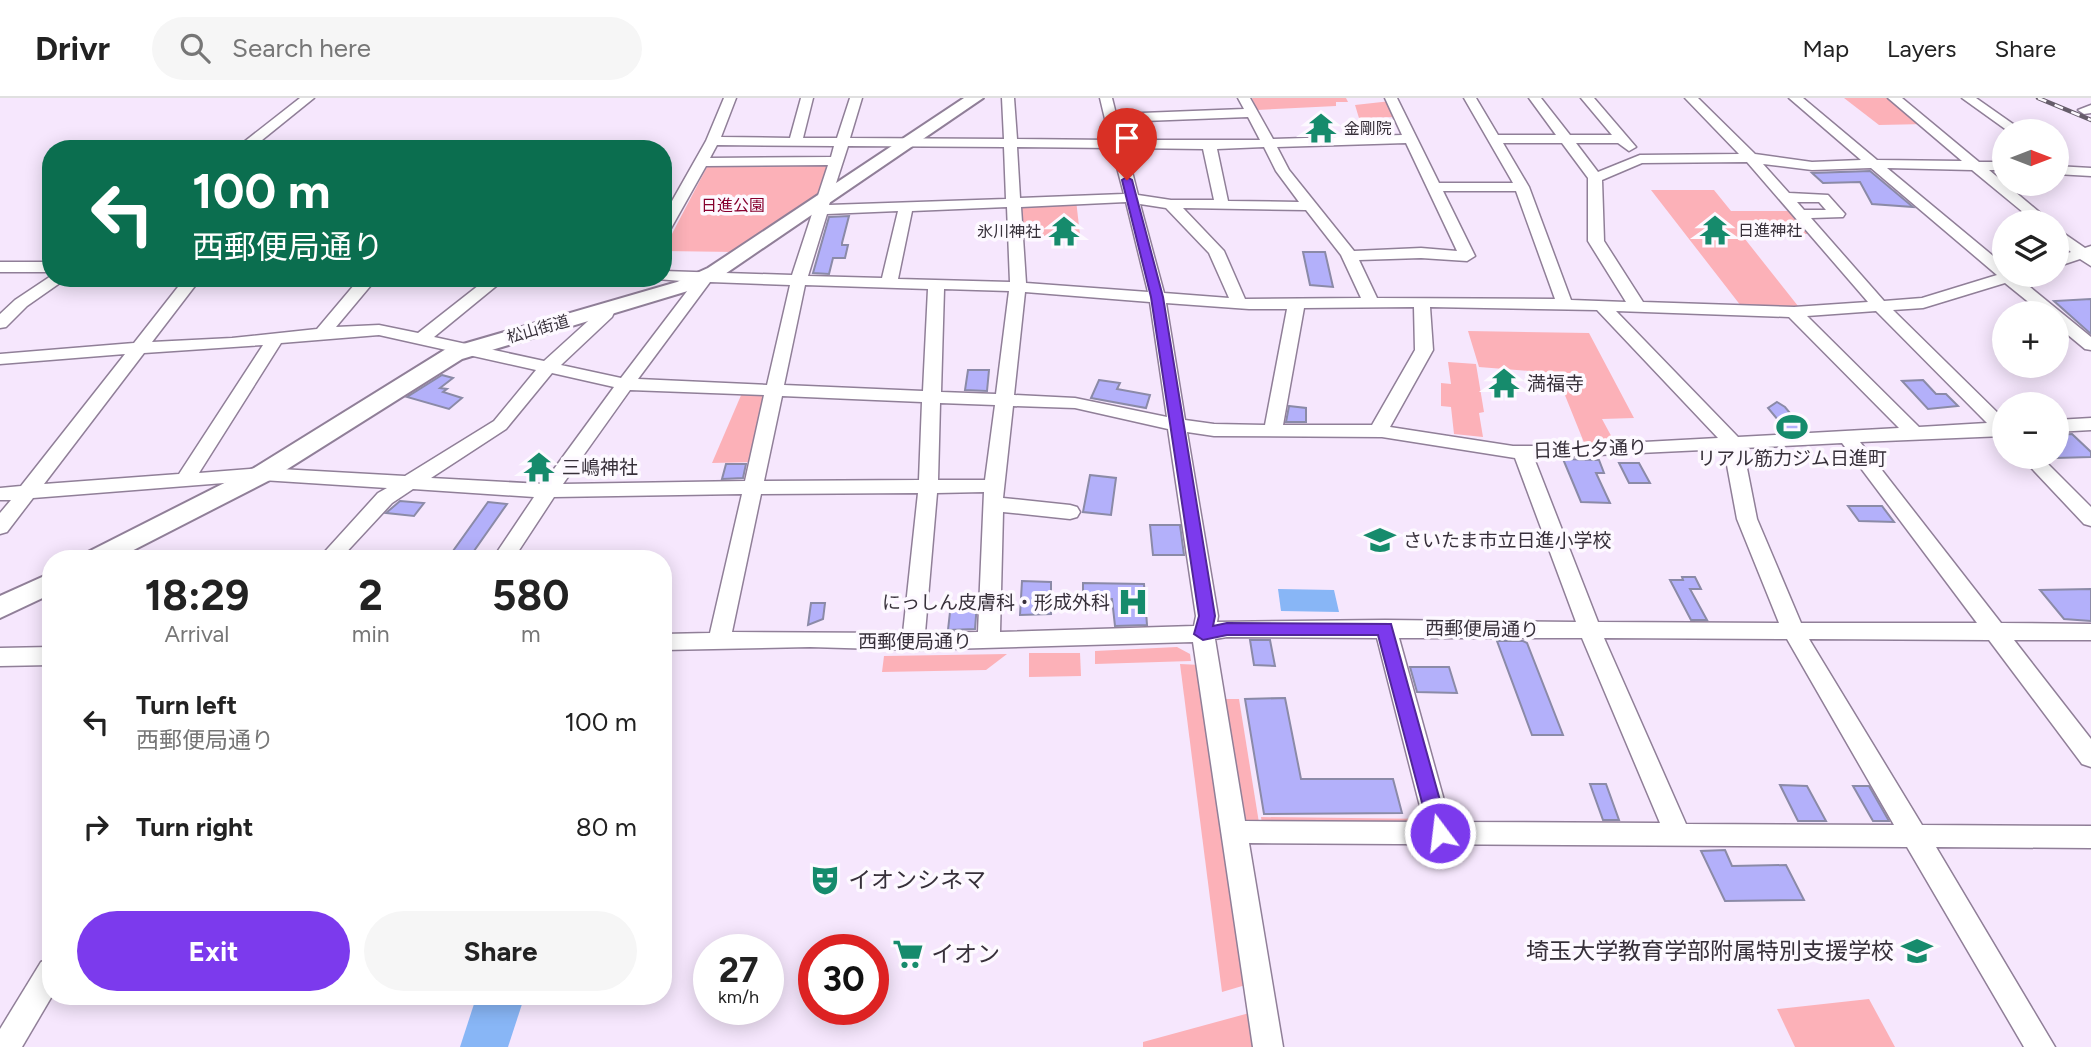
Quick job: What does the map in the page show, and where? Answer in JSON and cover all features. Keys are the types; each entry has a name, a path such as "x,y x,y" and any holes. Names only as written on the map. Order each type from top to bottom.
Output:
{"main road":[{"name":"松山街道","path":"113,550 262,474 444,360 466,350 706,276 822,204 975,98"},
{"path":"0,608 42,587"}],"street":[{"path":"254,140 308,98"},
{"path":"672,214 713,141 730,98"},
{"path":"795,142 807,98"},
{"path":"719,641 798,282 856,98"},
{"path":"989,640 994,495 1018,288 1008,98"},
{"path":"1106,98 1157,297 1207,616 1203,634 1268,1047"},
{"path":"1244,98 1283,171 1349,256 1372,304"},
{"path":"1349,256 1421,253 1467,256 1391,98"},
{"path":"1470,98 1522,187 1565,304"},
{"path":"1535,98 1595,178 1596,241 1638,307"},
{"path":"1587,98 1640,159"},
{"path":"1691,98 1751,158 1879,305 1992,418"},
{"path":"1795,98 1992,262"},
{"path":"1894,98 2030,210"},
{"path":"1968,98 1999,119"},
{"path":"1111,118 1251,113"},
{"path":"713,141 1209,145 1411,139"},
{"path":"1494,139 1623,139"},
{"path":"1209,145 1222,205"},
{"path":"1595,178 1640,159 1751,158 1812,166 1992,166"},
{"path":"702,162 837,160"},
{"path":"2069,168 2073,171"},
{"path":"2069,171 2091,172"},
{"path":"1436,187 1522,187"},
{"path":"1786,197 1823,198 1838,214 1800,214"},
{"path":"822,204 906,206 1131,198 1171,204 1310,206"},
{"path":"1171,204 1216,251 1239,303"},
{"path":"889,284 906,206"},
{"path":"2069,242 2088,256"},
{"path":"2069,260 2088,256"},
{"path":"0,267 42,267"},
{"path":"672,276 1018,288 1296,305 1565,304 1794,312 1923,303 1992,280"},
{"path":"508,550 624,384 706,276"},
{"path":"913,642 928,486 936,285"},
{"path":"0,323 21,303 45,287"},
{"path":"0,527 186,287"},
{"path":"322,333 361,287"},
{"path":"421,339 487,287"},
{"path":"2021,287 2038,301"},
{"path":"1382,431 1381,425 1424,349 1422,303"},
{"path":"1273,430 1296,305"},
{"path":"1602,306 1732,442 1747,519 1793,631 2040,1047"},
{"path":"336,550 385,498 500,425 547,368 606,314 608,308"},
{"path":"1794,312 1914,433"},
{"path":"2069,327 2091,345"},
{"name":"日進七夕通り","path":"0,359 379,330 624,384 1075,403 1214,430 1382,431 1522,452 1570,452 1992,429"},
{"path":"186,478 275,339"},
{"path":"2069,425 2091,424"},
{"path":"1847,437 2091,757"},
{"path":"1522,452 1590,631 1678,835"},
{"path":"2042,469 2091,519"},
{"path":"0,494 262,474 547,491 928,486 994,495 1070,512"},
{"path":"1385,628 1440,833"},
{"name":"西郵便局通り","path":"672,642 810,639 913,642 1203,634 1227,629 2091,632"},
{"path":"0,657 42,656"},
{"path":"1235,832 2091,837"},
{"path":"6,1047 42,986"}],"green space":[{"path":"1252,98 1346,98 1348,102 1336,102 1336,106 1257,110"},
{"path":"1844,98 1893,98 1926,124 1879,125"},
{"path":"1391,101 1398,117 1359,118 1355,105"},
{"name":"日進公園","path":"708,165 828,165 818,198 736,252 672,251 672,234"},
{"path":"1651,190 1714,190 1731,211 1792,211 1813,234 1741,234 1798,306 1741,306"},
{"path":"1076,200 1080,235 1017,237 1015,202"},
{"path":"1468,331 1589,333 1634,418 1602,419 1615,443 1585,445 1556,373 1479,367"},
{"path":"1448,362 1476,364 1484,412 1479,413 1483,437 1454,434 1451,407 1441,406 1441,383 1451,384"},
{"path":"742,393 771,393 755,462 712,463"},
{"path":"1177,647 1190,654 1191,661 1095,664 1095,651"},
{"path":"1029,653 1080,653 1081,676 1029,677"},
{"path":"1007,654 986,670 882,672 884,656"},
{"path":"1180,664 1201,665 1249,984 1222,992"},
{"path":"1216,699 1239,699 1260,829 1237,830"},
{"path":"1261,817 1431,819 1434,830 1263,830"},
{"path":"1869,999 1895,1047 1795,1047 1777,1009"},
{"path":"1253,1012 1259,1047 1143,1047 1143,1042"}],"water":[{"path":"1278,589 1334,590 1339,612 1281,611"},
{"path":"474,1005 522,1005 508,1047 460,1047"}],"building":[{"path":"1870,171 1913,207 1872,204 1860,182 1823,183 1812,173"},
{"path":"849,216 842,243 848,245 845,258 833,258 829,274 813,273 829,217"},
{"path":"1303,252 1325,252 1333,287 1310,285"},
{"path":"2091,299 2091,334 2069,314 2069,301 2054,301"},
{"path":"968,370 989,370 987,391 965,390"},
{"path":"442,375 453,378 440,388 447,389 443,392 462,398 449,409 407,397"},
{"path":"1099,380 1120,383 1117,389 1150,395 1146,408 1091,398"},
{"path":"1923,380 1936,394 1946,394 1958,406 1928,409 1902,381"},
{"path":"1777,402 1785,407 1804,430 1788,432 1768,408"},
{"path":"1289,406 1306,408 1306,422 1286,422"},
{"path":"2069,434 2091,452 2091,457 2069,458"},
{"path":"1563,459 1599,460 1604,473 1596,473 1610,503 1581,502"},
{"path":"1619,463 1639,463 1650,483 1629,483"},
{"path":"726,464 746,464 743,478 722,479"},
{"path":"1090,475 1116,478 1111,515 1083,512"},
{"path":"400,501 424,503 414,516 386,513"},
{"path":"488,502 507,504 475,550 454,550"},
{"path":"1848,506 1882,506 1894,522 1859,521"},
{"path":"1150,525 1180,525 1184,555 1153,555"},
{"path":"1682,577 1695,577 1701,589 1690,589 1707,620 1691,620 1670,580 1683,580"},
{"path":"1022,581 1051,582 1051,614 1020,615"},
{"path":"1083,583 1144,584 1147,625 1115,626 1112,599 1083,598"},
{"path":"2091,589 2091,621 2064,619 2040,590"},
{"path":"811,603 825,603 823,619 808,625"},
{"path":"951,603 977,603 975,629 948,630"},
{"path":"1250,640 1270,640 1275,666 1254,665"},
{"path":"1497,641 1527,643 1563,735 1532,735"},
{"path":"1410,667 1449,667 1457,693 1417,692"},
{"path":"1285,698 1301,779 1393,779 1402,813 1264,814 1245,699"},
{"path":"1590,784 1606,784 1619,820 1603,820"},
{"path":"1780,785 1807,786 1826,821 1798,821"},
{"path":"1853,786 1869,786 1889,821 1873,821"},
{"path":"1725,850 1732,866 1786,865 1804,900 1725,901 1701,851"}],"railway":[{"path":"2038,98 2091,120"}],"place":[{"name":"金剛院","path":"1321,128"},
{"name":"日進神社","path":"1715,230"},
{"name":"氷川神社","path":"1064,231"},
{"name":"満福寺","path":"1504,383"},
{"name":"リアル筋力ジム日進町","path":"1792,427"},
{"name":"三嶋神社","path":"539,467"},
{"name":"さいたま市立日進小学校","path":"1380,540"},
{"name":"にっしん皮膚科・形成外科","path":"1133,602"},
{"name":"イオンシネマ","path":"825,880"},
{"name":"埼玉大学教育学部附属特別支援学校","path":"1917,951"},
{"name":"イオン","path":"908,954"}],"route":[{"path":"1127,180 1157,297 1171,376 1207,616 1203,634 1227,629 1385,628 1440,833"}]}
